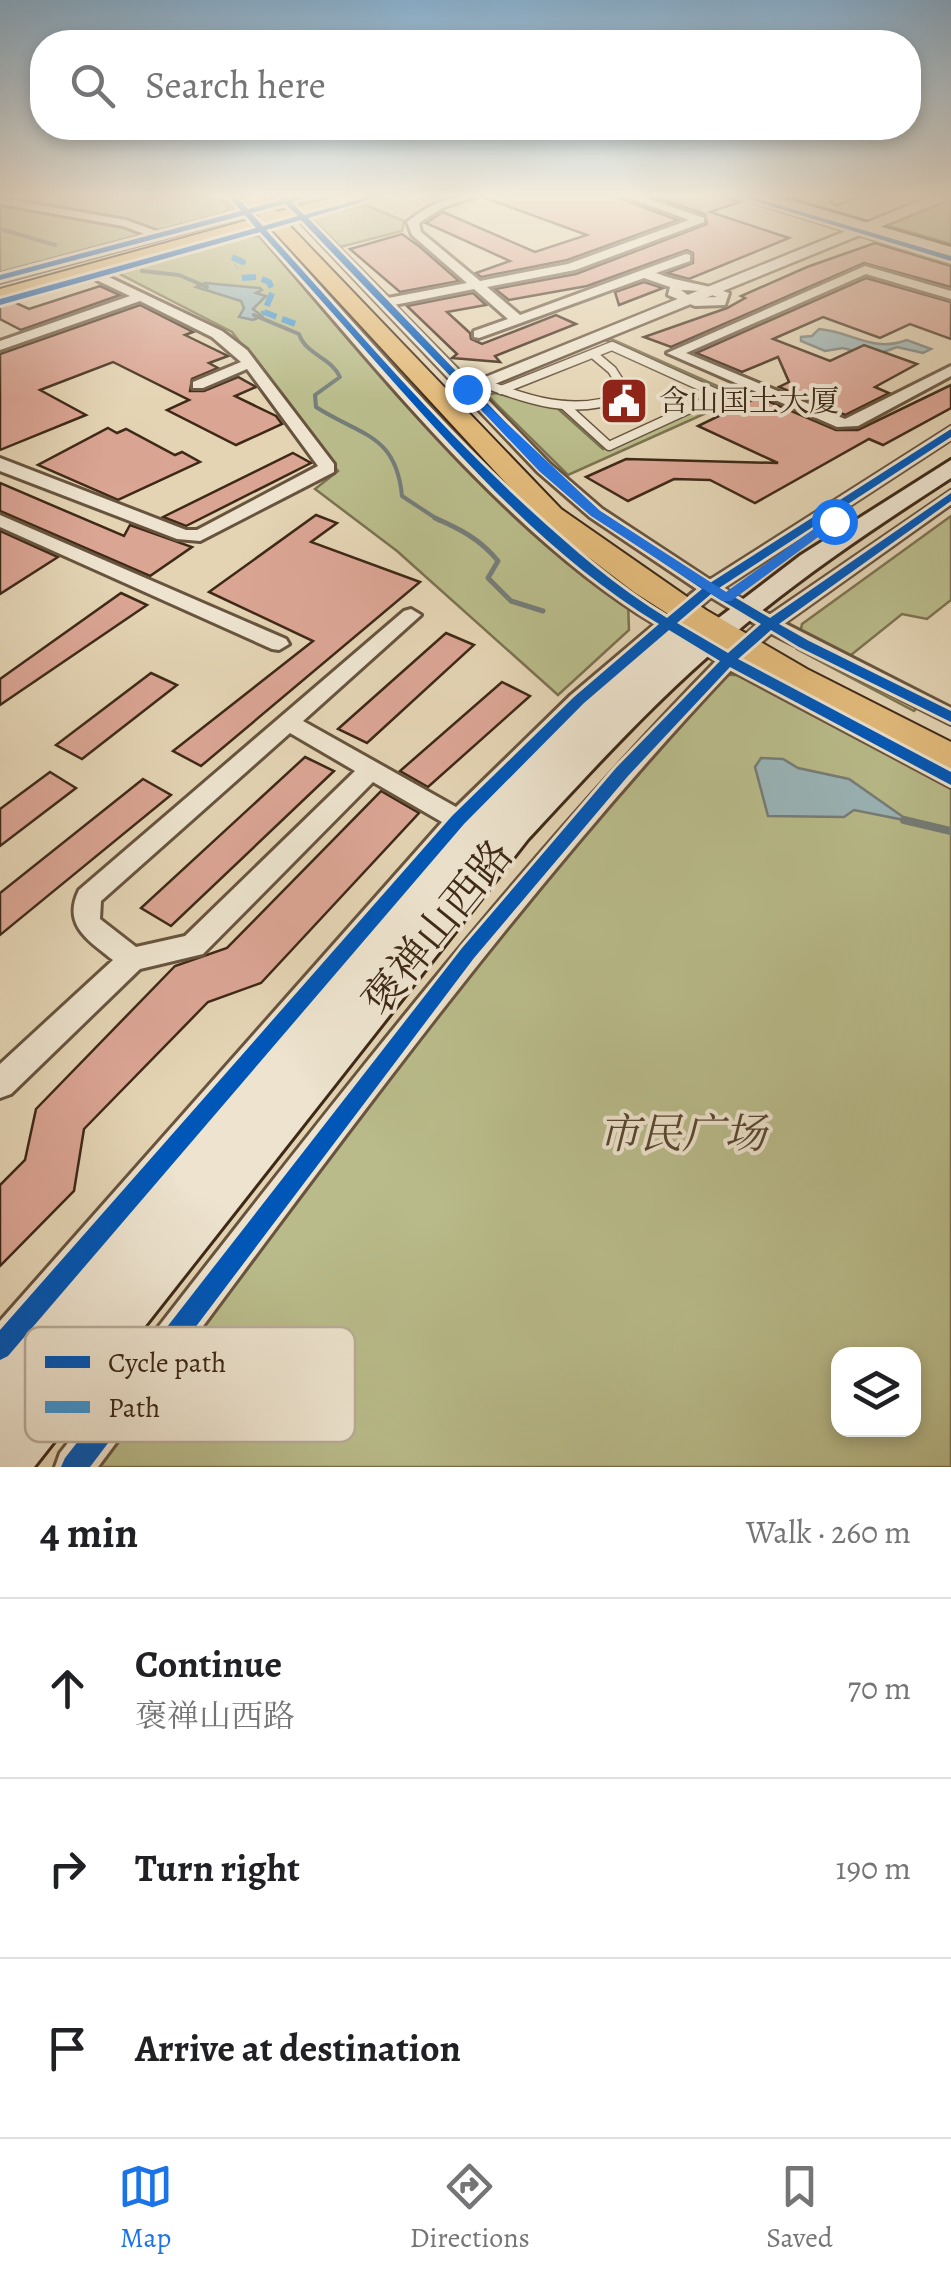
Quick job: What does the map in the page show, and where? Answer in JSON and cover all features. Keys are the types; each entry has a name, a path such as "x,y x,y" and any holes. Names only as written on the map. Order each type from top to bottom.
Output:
{"main road":[{"path":"0,288 91,262"},
{"path":"0,299 115,262"},
{"path":"327,262 461,391 551,515 606,560 951,758"},
{"name":"褒禅山西路","path":"113,1327 515,830 598,743 716,623 834,521 951,449"},
{"name":"褒禅山西路","path":"61,1327 490,817 575,731 716,623 951,467"},
{"path":"716,623 951,742"},
{"name":"褒禅山西路","path":"0,1400 25,1370"},
{"name":"褒禅山西路","path":"0,1466 25,1435"}],"street":[{"path":"0,278 44,262"},
{"path":"64,279 123,262"},
{"path":"314,262 472,463 580,563 716,623 951,717"},
{"path":"335,262 383,303 461,391 683,294"},
{"path":"449,262 518,320"},
{"path":"383,303 477,287 578,262"},
{"path":"615,262 683,294 717,296 758,316"},
{"path":"479,334 674,262"},
{"path":"717,296 788,262"},
{"path":"951,295 865,270 674,354 843,424 852,424 951,370"},
{"path":"0,463 9,470 183,536 200,536 328,468 250,364 217,334 92,273"},
{"path":"0,346 142,296"},
{"path":"198,385 250,364"},
{"path":"181,1327 468,952 622,772 716,623 951,432"},
{"path":"0,1348 458,820 578,700 951,496"},
{"path":"0,520 279,644"},
{"path":"132,958 86,924 88,896 411,615"},
{"path":"716,623 860,734 951,779"},
{"path":"286,721 458,820"},
{"path":"0,1084 132,958 193,946 370,770"},
{"path":"74,1467 93,1442"}],"lane":[{"path":"501,390 612,346 720,395 609,446 564,405"},
{"path":"461,391 501,390 564,405 598,406 621,396 624,388 593,354"}],"green space":[{"path":"0,262 43,262 0,274"},
{"path":"151,262 292,262 525,525 628,602 629,630 558,695 397,551 315,489 338,471 232,332 116,272"},
{"path":"611,339 742,397 568,475 487,395 495,393 555,406 603,449 723,394 607,341"},
{"path":"951,516 951,600 927,619 902,614 841,663 920,705 914,711 797,649 802,624"},
{"name":"市民广场","path":"728,675 753,675 951,784 951,1467 86,1467 105,1442 355,1442 355,1327 194,1327 585,820"}],"water":[{"path":"205,283 260,288 256,293 266,296 253,309 262,316 253,320 239,317 244,308 241,301 196,287"},
{"path":"819,329 873,343 907,340 931,349 923,353 897,347 873,356 843,348 825,351 801,341 801,337 812,336"},
{"path":"761,758 783,759 798,768 849,779 909,821 854,810 844,817 768,816 755,767"}],"building":[{"path":"366,262 438,262 459,281 400,292"},
{"path":"506,262 555,262 481,277 476,273"},
{"path":"606,262 652,262 587,286 509,300 495,289 576,274"},
{"path":"729,262 689,279 667,273 693,263"},
{"path":"820,262 939,262 951,266 951,287 864,263 671,347 644,337 727,308 745,298 741,296"},
{"path":"866,278 951,302 951,339 910,324 880,338 823,317 773,339 830,361 864,345 917,364 875,387 889,393 845,415 779,387 789,382 778,357 742,372 696,353"},
{"path":"644,282 663,288 619,305 615,292"},
{"path":"100,286 120,295 21,330 0,319 0,305 14,302 29,309"},
{"path":"473,293 486,305 447,312 470,333 471,339 482,344 556,315 576,324 495,356 500,362 452,358 457,354 407,306"},
{"path":"140,305 193,332 185,335 228,356 209,363 218,368 192,379 190,391 204,391 238,377 256,387 235,396 276,416 282,424 236,445 167,410 189,400 113,362 40,390 86,415 0,450 0,354"},
{"path":"951,385 951,408 883,445 869,439 755,503 710,480 674,479 628,501 586,477 626,459 778,463 698,426 758,397 836,430 858,430"},
{"path":"108,428 117,433 126,429 175,455 182,452 200,462 118,500 38,465"},
{"path":"293,453 311,463 186,526 163,517"},
{"path":"0,483 124,536 130,525 192,547 150,576 0,511"},
{"path":"316,515 337,523 311,542 420,582 201,766 173,751 313,641 209,592"},
{"path":"0,531 58,557 0,594"},
{"path":"121,593 147,605 0,705 0,679"},
{"path":"446,633 474,645 367,743 338,729"},
{"path":"151,673 177,685 82,759 56,745"},
{"path":"502,682 530,696 428,787 400,771"},
{"path":"305,757 334,771 171,926 141,908"},
{"path":"50,772 76,788 0,846 0,809"},
{"path":"143,779 171,795 0,935 0,893"},
{"path":"381,791 419,813 261,983 208,1002 84,1129 74,1191 0,1266 0,1185 25,1160 36,1109 175,966 227,948"}],"waterway":[{"path":"142,271 179,275 207,287"},
{"path":"254,315 299,334 307,347 336,370 340,377 315,395 316,407 384,448 392,460 402,496 437,519"},
{"path":"437,519 469,535 491,553 498,561 488,578 511,601 543,611"},
{"path":"904,820 951,831"}],"marked path":[{"path":"236,267 242,262"},
{"path":"242,278 257,277 269,282 273,291 264,312 298,325"}],"cycle path":[{"path":"0,278 58,262"},
{"path":"0,302 141,262"},
{"path":"292,262 472,463 580,563 635,604 768,683 951,779"},
{"path":"346,262 544,468 596,513 676,568 804,644 951,717"},
{"path":"0,1348 458,820 579,700 710,588 951,432"},
{"path":"181,1327 468,953 622,772 729,660 770,624 951,496"},
{"path":"74,1467 93,1442"}],"place":[{"name":"含山国土大厦","path":"624,401"}],"route":[{"path":"467,389 544,468 596,514 726,598 834,521"}]}
